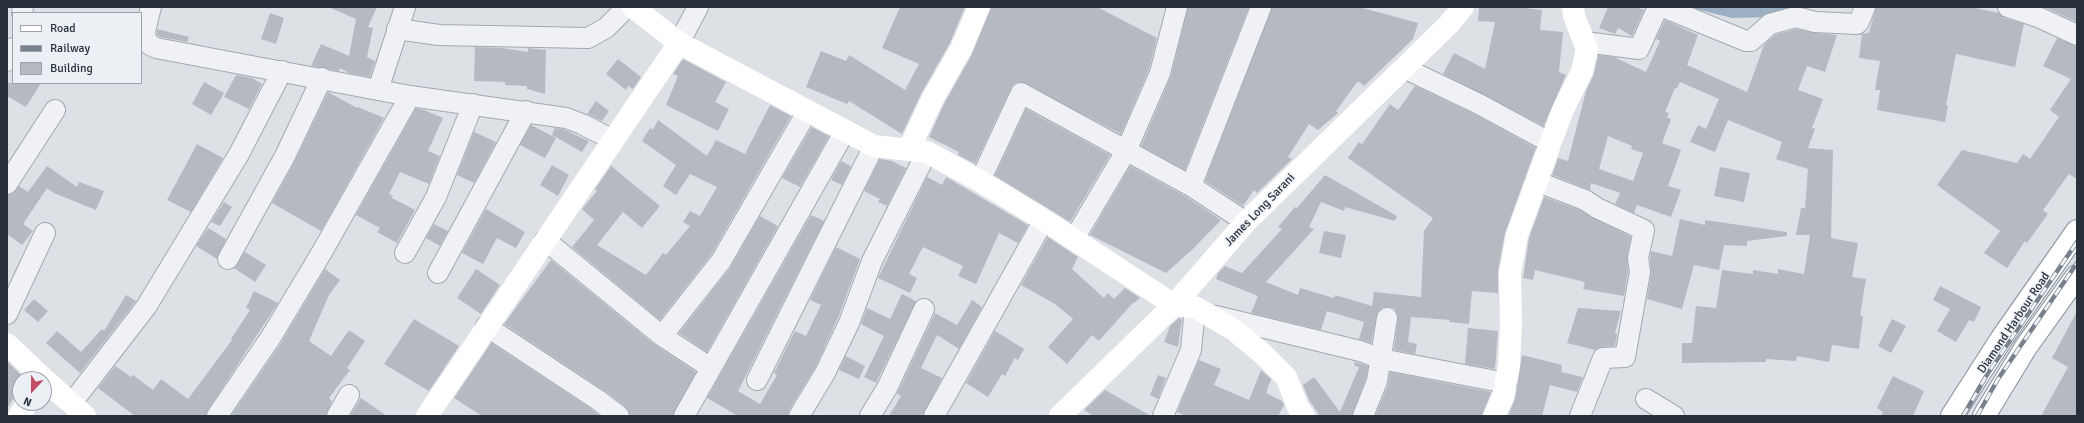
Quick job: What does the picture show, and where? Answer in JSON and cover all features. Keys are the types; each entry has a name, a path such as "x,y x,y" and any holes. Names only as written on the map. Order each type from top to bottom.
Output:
{"main road":[{"path":"633,7 679,43 807,112 874,146 918,150 980,181 1044,220 1174,305 1201,310 1234,330 1263,354 1286,377 1298,407 1304,416"},
{"path":"918,150 933,98 961,49 979,7"},
{"name":"James Long Sarani","path":"1060,416 1174,305 1246,222 1404,68 1463,7"},
{"path":"1494,416 1503,397 1509,365 1511,324 1510,273 1517,235 1538,182 1562,112 1582,71 1587,49 1574,16 1573,7"},
{"path":"431,414 486,326 679,43"},
{"name":"Diamond Harbour Road","path":"1952,416 2002,338 2077,231"},
{"name":"Diamond Harbour Road","path":"1984,416 2026,347 2077,276"},
{"path":"7,344 35,371"},
{"path":"52,387 78,410"}],"street":[{"path":"151,7 145,31 146,39 150,45 156,48 322,78 410,96 526,111 574,120 613,140"},
{"path":"378,90 404,7"},
{"path":"397,29 439,35 588,38 606,28 627,7"},
{"path":"679,43 698,7"},
{"path":"1074,240 1126,151 1160,73 1177,7"},
{"path":"1191,186 1261,7"},
{"path":"1585,42 1639,49 1658,7"},
{"path":"1663,7 1746,41 1751,41 1770,24 1796,17 1815,22 1856,24 1859,22 1865,7"},
{"path":"2008,7 2038,17 2077,35"},
{"path":"7,61 12,50"},
{"path":"1404,68 1479,104 1551,143"},
{"path":"78,410 158,288 239,154 282,71"},
{"path":"228,259 285,156 322,78"},
{"path":"980,181 1021,93 1191,186 1246,222"},
{"path":"217,416 271,337 322,252 410,96"},
{"path":"405,253 436,197 474,104"},
{"path":"7,184 55,110"},
{"path":"438,273 526,111"},
{"path":"662,336 721,261 807,112"},
{"path":"684,416 845,131"},
{"path":"757,380 874,146"},
{"path":"799,416 825,372 849,323 872,261 918,150"},
{"path":"1538,182 1585,200 1597,208 1644,230 1638,258 1640,272 1625,357 1602,358 1580,416"},
{"path":"934,416 1044,220"},
{"path":"7,314 45,234"},
{"path":"545,240 662,336 710,368"},
{"path":"870,416 887,388 924,309"},
{"path":"1163,416 1191,350 1201,310 1360,351 1381,360 1506,384"},
{"path":"1363,416 1377,381 1388,318"},
{"path":"486,326 598,400 619,416"},
{"path":"336,416 349,395"},
{"path":"1646,399 1674,416"}],"water":[{"path":"1695,7 1791,7 1767,17 1732,18 1696,9"}],"building":[{"path":"328,7 377,7 368,27 373,28 367,57 375,61 370,77 349,73 340,68 339,71 311,66 321,44 349,56 356,19"},
{"path":"900,7 965,7 950,43 922,92 902,134 849,101 847,104 806,87 821,51 846,61 849,55 905,90 919,64 882,48"},
{"path":"991,7 1097,7 1157,38 1149,69 1121,134 1021,82 1015,83 1011,88 975,164 958,155 959,152 929,137 944,104 972,54"},
{"path":"1188,7 1249,7 1185,170 1141,146 1171,76"},
{"path":"1272,7 1359,7 1418,23 1413,39 1364,86 1358,81 1336,111 1338,113 1318,130 1309,124 1288,157 1292,159 1257,193 1254,190 1243,206 1205,181"},
{"path":"1479,7 1516,7 1542,10 1540,30 1563,32 1559,72 1566,75 1544,126 1443,74 1454,53 1485,69 1495,22 1478,21"},
{"path":"1608,7 1636,7 1644,10 1632,36 1618,28 1615,34 1599,28"},
{"path":"1876,7 1970,7 1999,13 2004,18 2024,24 2015,67 1956,54 1946,105 1948,106 1945,122 1877,110 1880,90 1875,90 1880,61 1859,58 1862,34 1869,33"},
{"path":"2044,7 2077,7 2077,22"},
{"path":"270,13 284,18 276,44 261,39"},
{"path":"1665,20 1698,35 1687,65 1747,92 1764,45 1776,34 1796,29 1814,33 1837,35 1825,72 1807,66 1798,90 1823,99 1812,128 1815,129 1808,148 1833,150 1831,238 1858,243 1852,277 1866,279 1860,315 1863,316 1859,349 1832,345 1829,362 1797,356 1796,361 1766,359 1766,362 1682,363 1682,343 1692,343 1696,306 1716,308 1722,270 1753,274 1753,270 1778,274 1778,269 1804,274 1810,235 1796,235 1801,208 1805,208 1808,169 1776,159 1782,142 1728,120 1715,152 1690,142 1698,125 1706,129 1719,99 1680,82 1677,88 1675,88 1665,112 1669,113 1667,117 1671,119 1662,143 1681,150 1668,186 1681,190 1671,217 1637,205 1634,213 1615,204 1620,193 1591,183 1590,190 1552,175 1558,158 1568,161 1586,91 1594,74 1598,55 1614,57 1646,72 1660,41 1656,39","holes":["1608,136 1632,146 1631,149 1643,153 1633,181 1599,169"]},
{"path":"157,29 189,37 187,42 160,37 157,35"},
{"path":"2057,38 2077,46 2077,179 2069,174 2043,210 2048,214 2027,243 2025,241 2007,268 1984,253 2000,231 1937,185 1962,150 2017,163 2023,154 2030,159 2059,117 2050,110 2071,79 2043,66"},
{"path":"475,47 502,48 528,52 528,48 546,50 545,94 527,89 527,86 505,85 505,82 474,81"},
{"path":"618,59 641,77 633,89 628,86 626,90 606,74"},
{"path":"683,59 726,82 715,102 729,109 718,131 666,105 678,76 673,74"},
{"path":"236,75 252,78 262,84 249,109 224,97"},
{"path":"204,82 224,93 211,115 192,104"},
{"path":"7,83 40,84 26,107 7,96"},
{"path":"1415,86 1474,114 1536,148 1505,233 1498,271 1498,293 1472,291 1469,324 1449,322 1450,320 1411,317 1408,342 1417,344 1415,354 1394,350 1398,319 1395,309 1389,307 1383,307 1378,311 1371,343 1359,339 1364,322 1327,311 1321,330 1251,313 1258,296 1216,279 1218,273 1225,266 1242,273 1282,229 1278,227 1295,207 1297,208 1325,175 1397,216 1395,221 1345,207 1344,211 1321,202 1309,227 1314,229 1266,282 1298,295 1300,288 1334,298 1335,295 1372,306 1374,292 1421,297 1424,231 1433,218 1348,158 1359,142 1362,144 1390,104 1398,110"},
{"path":"328,92 357,108 358,107 384,118 321,231 272,203 295,161"},
{"path":"596,101 609,111 602,121 587,114"},
{"path":"770,105 791,116 711,255 660,320 572,247 594,220 582,209 597,191 595,189 611,166 660,206 642,228 623,212 597,245 646,275 663,253 666,255 690,226 683,222 690,211 700,216 717,187 690,174 676,195 663,186 676,165 642,141 650,128 653,130 658,120 707,156 716,140 745,154"},
{"path":"416,108 443,118 428,151 440,156 429,184 400,172 389,194 393,196 392,198 415,210 397,243 377,232 380,228 356,215"},
{"path":"1026,109 1110,155 1070,222 995,176"},
{"path":"531,125 556,138 545,158 520,145"},
{"path":"812,127 829,136 800,187 782,178"},
{"path":"555,128 563,129 589,141 582,152 552,135"},
{"path":"474,132 496,142 474,183 457,175"},
{"path":"197,144 223,158 191,212 167,200"},
{"path":"880,159 892,161 906,168 887,206 878,202 880,199 864,191"},
{"path":"841,161 851,166 842,185 831,180"},
{"path":"552,165 569,175 558,196 540,185"},
{"path":"47,166 77,187 79,182 104,191 96,210 54,193 47,188 23,224 33,231 22,245 7,234 7,195 13,194 19,186 28,192"},
{"path":"1130,166 1185,196 1221,220 1193,249 1166,273 1090,235"},
{"path":"1720,167 1750,173 1744,202 1714,196"},
{"path":"927,177 942,185 946,177 1028,225 1018,243 999,233 976,284 958,276 963,266 923,247 909,274 917,278 910,293 878,278"},
{"path":"1544,197 1580,210 1631,237 1627,256 1628,272 1624,296 1583,289 1585,282 1535,270 1533,280 1523,278 1529,238"},
{"path":"224,202 232,207 220,226 211,222"},
{"path":"486,209 525,232 516,248 497,238 483,264 462,253"},
{"path":"811,215 824,221 738,391 760,404 777,375 774,373 795,331 806,336 821,305 810,300 836,247 860,259 838,318 815,368 789,410 788,416 738,416 707,398"},
{"path":"760,216 778,226 707,352 679,333 730,268"},
{"path":"1680,219 1705,225 1705,220 1787,232 1787,236 1747,241 1747,246 1724,245 1719,270 1694,265 1682,309 1647,299 1651,274 1651,251 1672,256"},
{"path":"434,224 448,231 440,246 426,238"},
{"path":"208,228 226,239 217,259 196,246"},
{"path":"1324,231 1346,235 1341,258 1319,253"},
{"path":"1048,237 1078,257 1072,269 1104,298 1108,293 1114,299 1125,288 1140,298 1131,305 1099,341 1092,335 1067,364 1048,347 1073,319 1055,304 1021,285"},
{"path":"245,252 266,265 255,282 234,268"},
{"path":"551,260 655,345 696,372 673,416 630,416 626,407 605,391 504,324"},
{"path":"325,269 340,280 329,295 309,341 331,356 349,330 365,341 347,368 350,370 329,398 332,401 326,416 231,416 281,343"},
{"path":"476,269 500,285 481,314 457,298"},
{"path":"1940,286 1981,307 1974,322 1969,320 1956,342 1937,331 1950,309 1933,300"},
{"path":"254,291 278,303 208,410 206,416 135,416 98,388 115,366 131,377 133,375 153,390 161,379 188,399 232,340 231,339 250,310 246,308"},
{"path":"902,294 916,301 876,383 864,377 884,336 861,324 867,308 890,319"},
{"path":"126,295 136,301 80,373 46,343 57,331 81,352 102,329 104,331"},
{"path":"34,299 48,311 38,322 24,310"},
{"path":"972,300 982,307 959,349 937,335 921,368 942,378 923,416 889,416 901,396 897,394 935,313 957,325"},
{"path":"1578,308 1621,311 1615,333 1617,334 1615,346 1602,347 1595,350 1567,343"},
{"path":"2077,311 2077,416 2041,416 2068,367 2052,358"},
{"path":"1179,318 1182,319 1178,347 1164,342 1170,326"},
{"path":"414,319 459,346 429,391 384,364"},
{"path":"1892,319 1906,326 1891,353 1878,346"},
{"path":"1468,328 1498,331 1495,369 1465,364"},
{"path":"995,331 1024,349 1018,360 1015,358 1005,376 1002,374 988,397 966,383"},
{"path":"491,343 600,416 482,416 454,398"},
{"path":"1522,355 1562,365 1561,372 1583,377 1577,392 1550,385 1542,416 1508,416 1515,399"},
{"path":"846,356 865,366 859,379 839,370"},
{"path":"1199,360 1221,369 1214,385 1249,400 1261,370 1271,379 1266,393 1282,401 1284,405 1278,416 1186,416 1177,412"},
{"path":"7,361 17,371 12,371 12,401 7,408"},
{"path":"1355,362 1368,366 1366,378 1352,416 1320,416 1309,400 1303,385 1314,377 1340,412 1359,367 1354,365"},
{"path":"1390,372 1491,393 1482,416 1375,416 1388,385"},
{"path":"1158,375 1166,378 1158,399 1150,395"},
{"path":"1893,376 1924,391 1913,416 1881,416 1883,412 1877,408"},
{"path":"1105,390 1151,416 1094,416 1084,410"},
{"path":"361,398 387,416 350,416"}],"railway":[{"path":"1963,416 1988,373 2077,242"},
{"path":"1977,416 1998,379 2077,263"}]}
